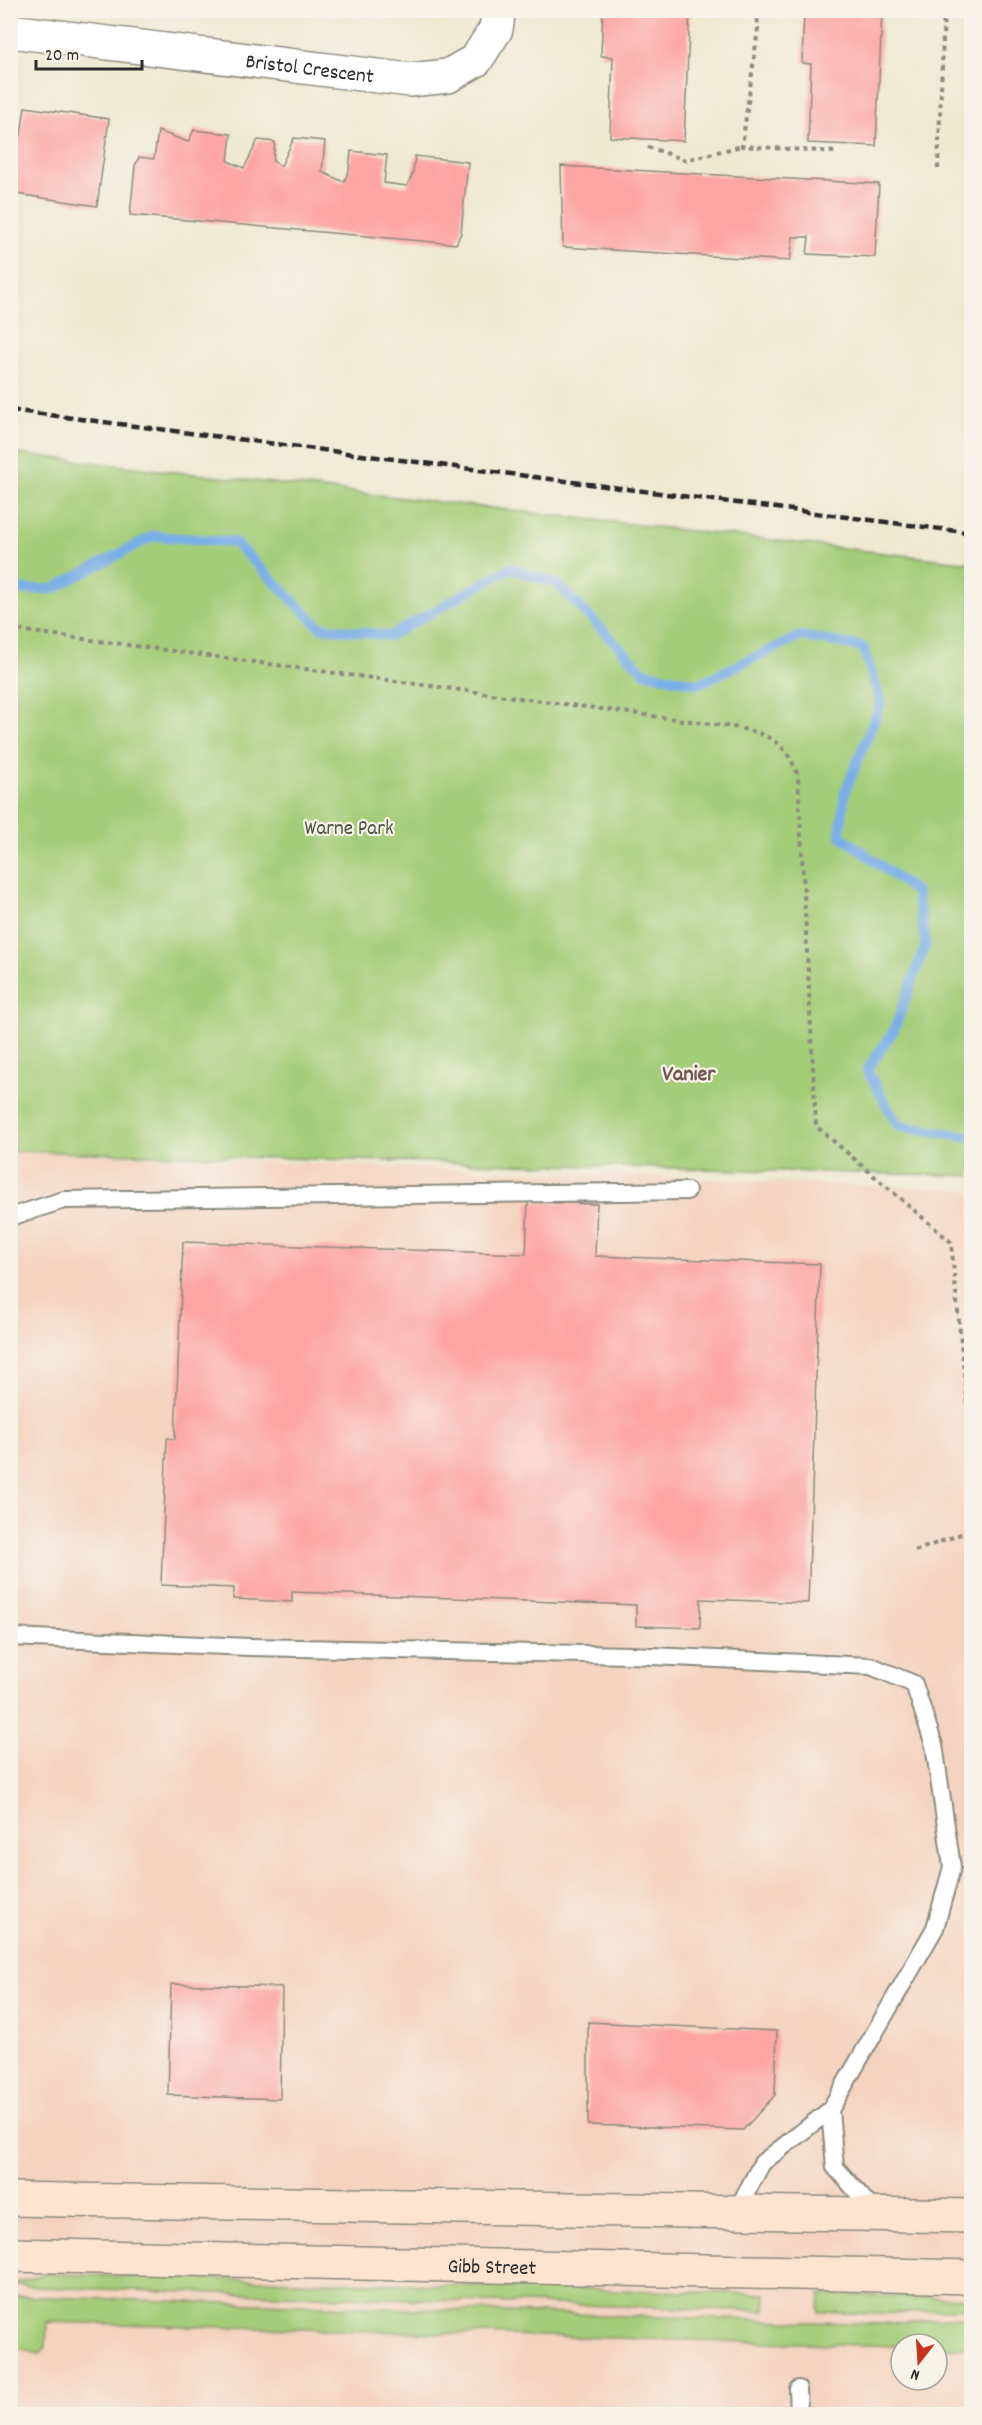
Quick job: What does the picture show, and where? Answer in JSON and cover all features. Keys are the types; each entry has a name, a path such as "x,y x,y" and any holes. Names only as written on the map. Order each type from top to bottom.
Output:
{"main road":[{"path":"10,2199 972,2216"},
{"name":"Gibb Street","path":"10,2255 972,2277"}],"street":[{"name":"Bristol Crescent","path":"27,25 410,80 448,76 476,60 496,29 499,10"}],"lane":[{"path":"10,1217 64,1200 687,1191"},
{"path":"10,1637 250,1647 630,1655 871,1666 914,1684 934,1745 952,1867 935,1928 830,2110 762,2163 736,2212"},
{"path":"830,2110 835,2167 876,2213"},
{"path":"798,2389 799,2415"}],"path":[{"path":"742,146 758,29 758,10"},
{"path":"938,169 944,10"},
{"path":"648,147 685,160 742,146 836,152"},
{"path":"10,629 734,727 756,732 775,740 793,762 798,776 816,1126 951,1242 972,1453"},
{"path":"915,1551 972,1530"}],"shaded area":[{"path":"11,1151 971,1190 971,2414 11,2414"}],"green space":[{"name":"Warne Park","path":"11,453 971,563 971,1176 11,1151"},
{"path":"44,2274 766,2294 765,2311 36,2287 13,2284"},
{"path":"820,2294 971,2298 971,2308 878,2314 819,2312"},
{"path":"10,2297 880,2324 971,2316 971,2348 949,2347 949,2332 889,2332 889,2346 47,2322 46,2347 40,2353 11,2347"}],"building":[{"path":"603,10 690,10 684,141 610,137 613,57 601,56"},
{"path":"804,10 882,10 876,146 808,143 811,64 802,63"},
{"path":"25,107 109,119 97,206 10,193 10,133 21,135"},
{"path":"194,130 231,134 228,161 244,168 258,140 275,142 273,161 281,166 294,138 325,141 322,172 344,182 349,170 351,151 387,155 384,183 407,186 413,173 415,156 468,162 461,233 456,244 130,215 135,166 139,157 154,159 158,131 188,142"},
{"path":"561,166 879,184 875,257 807,254 809,237 793,237 790,261 563,247"},
{"path":"528,1202 597,1204 595,1256 820,1264 808,1603 701,1599 700,1628 636,1626 636,1605 292,1592 292,1602 233,1599 234,1588 161,1585 167,1438 175,1439 183,1242 526,1254"},
{"path":"171,1984 282,1987 280,2099 168,2095"},
{"path":"588,2022 777,2031 775,2095 743,2130 588,2125"}],"waterway":[{"path":"10,590 53,589 153,536 234,542 320,627 390,636 510,568 557,584 644,672 698,684 800,636 863,647 881,703 845,792 840,835 916,892 926,944 894,1030 867,1070 898,1126 972,1137"}],"railway":[{"path":"10,410 972,533"}],"district":[{"name":"Vanier","path":"689,1072"}]}
